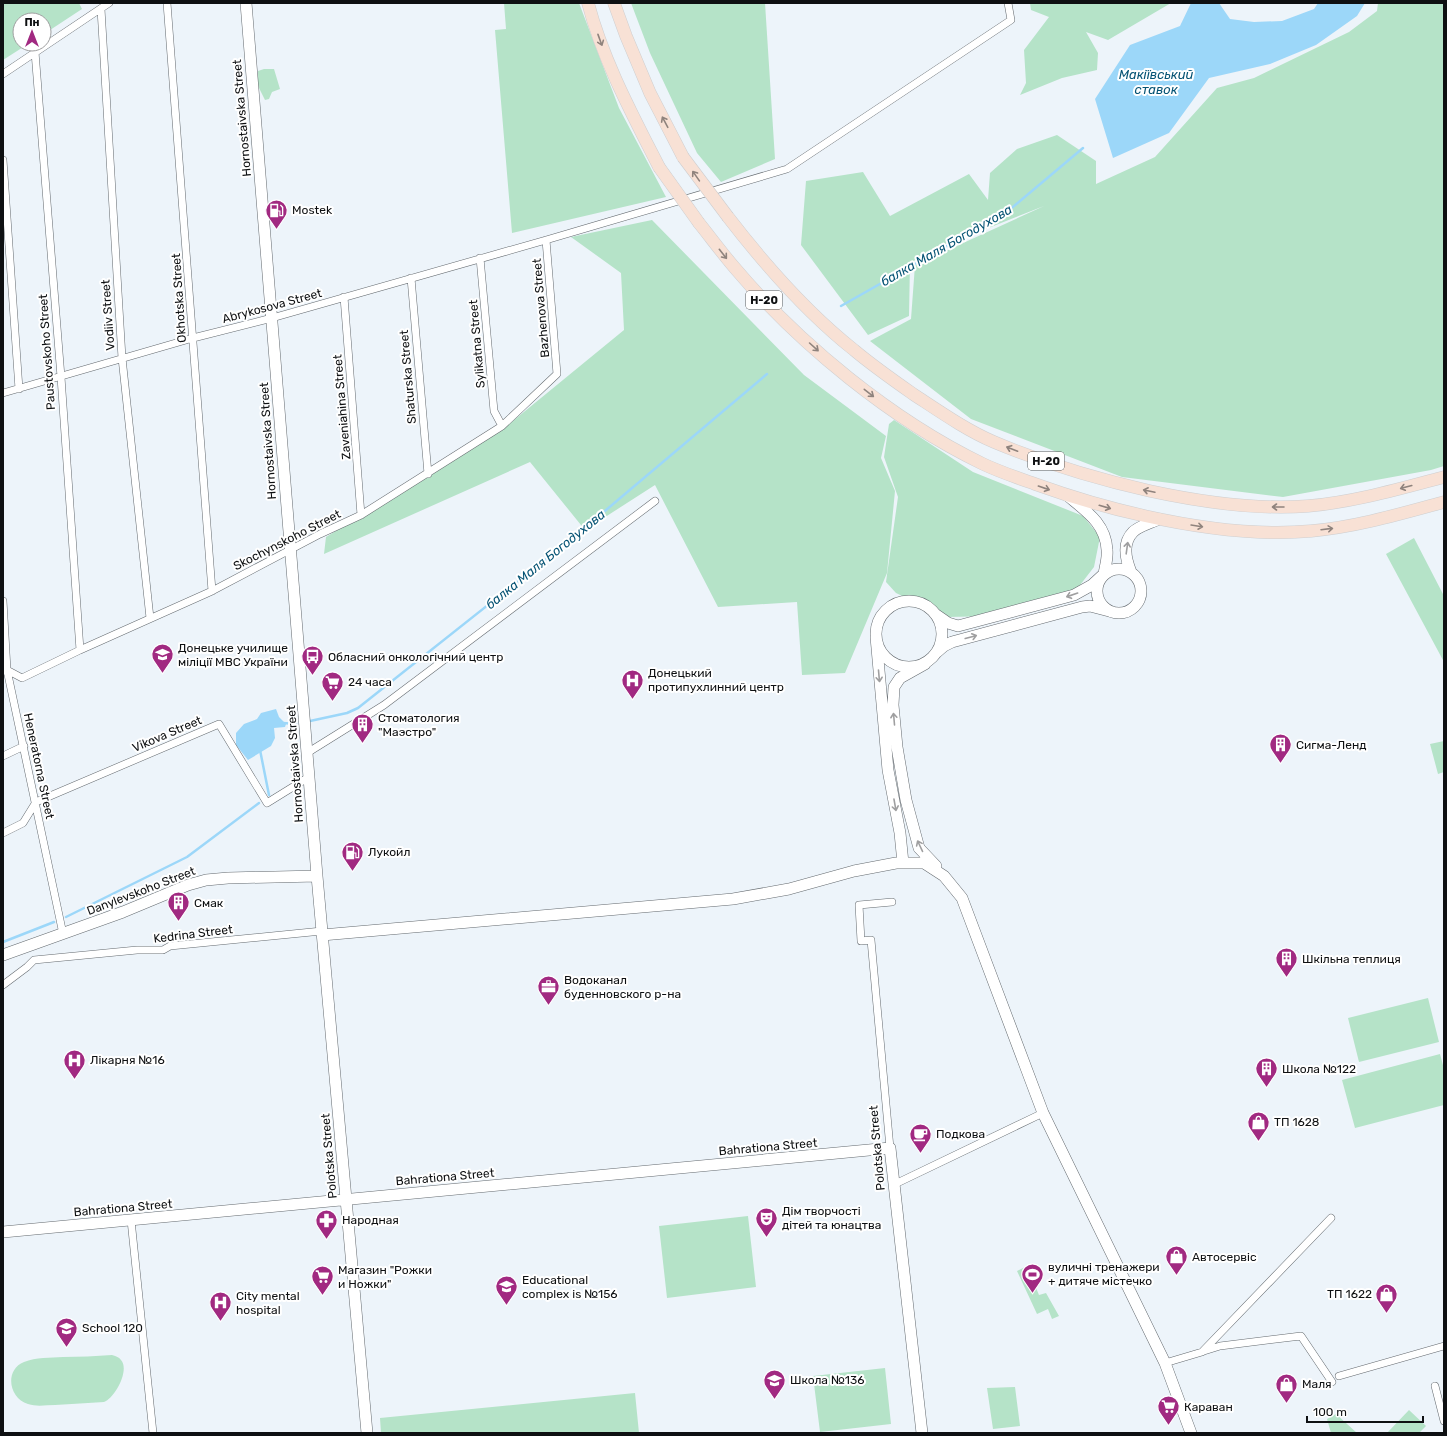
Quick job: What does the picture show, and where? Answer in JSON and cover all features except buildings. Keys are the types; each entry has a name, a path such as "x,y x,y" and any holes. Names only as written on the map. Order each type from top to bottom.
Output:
{"main road":[{"name":"Н-20","path":"588,3 602,45 627,104 659,167 699,223 734,267 765,301 838,369 872,396 943,442 985,466 1067,496 1115,510 1159,519 1238,531 1310,532 1350,526 1444,502"},
{"name":"Н-20","path":"614,3 650,93 683,157 701,183 756,253 788,288 853,349 889,377 929,404 981,435 1075,472 1122,485 1165,494 1242,506 1307,506 1347,501 1444,477"}],"street":[{"path":"52,41 109,3"},
{"name":"Okhotska Street","path":"168,3 212,591"},
{"name":"Hornostaivska Street","path":"246,3 317,876"},
{"name":"Abrykosova Street","path":"3,393 122,358 272,318 546,240 787,169 1011,20 1008,3"},
{"name":"Vodiiv Street","path":"101,9 122,358 150,618"},
{"path":"3,74 35,52"},
{"name":"Paustovskoho Street","path":"35,52 61,377 80,650"},
{"path":"3,160 19,389"},
{"name":"Bazhenova Street","path":"546,240 557,374"},
{"name":"Sylikatna Street","path":"480,258 494,411 502,426"},
{"name":"Shaturska Street","path":"411,278 428,474"},
{"name":"Zaveniahina Street","path":"344,297 361,515"},
{"name":"Skochynskoho Street","path":"5,670 22,678 80,650 212,591 320,534 361,515 502,426 557,374"},
{"path":"1067,496 1093,517 1100,526 1105,538 1107,551 1104,574 1097,587 1097,595 1104,608 1112,612"},
{"path":"307,753 384,705 655,501"},
{"path":"1131,572 1126,561 1126,551 1132,533 1139,528 1159,519"},
{"path":"935,614 948,623 958,626 1074,595 1092,585 1110,570 1117,569 1124,569 1137,577 1142,590 1138,604 1126,612 1118,613 1090,606 1082,607 952,642 944,646 936,653"},
{"name":"Heneratorna Street","path":"3,601 5,670 24,746 63,934"},
{"path":"903,863 900,833 888,770 876,637 877,625 882,615 890,607 900,602 912,601 923,604 932,610 938,618 942,628 941,644 933,657 925,664 900,678 894,687 893,705 897,747 906,800 919,848 962,898 1043,1113 1165,1363 1191,1433"},
{"path":"876,637 879,648 885,657 894,664 904,667 915,667 925,664"},
{"name":"Vikova Street","path":"36,802 219,724 266,803 309,777"},
{"path":"3,756 24,746"},
{"path":"3,833 23,823 36,802"},
{"path":"322,933 733,899 789,889 854,871 896,863 924,863 944,876"},
{"name":"Polotska Street","path":"317,876 367,1433"},
{"name":"Danylevskoho Street","path":"3,955 122,912 188,885 206,880 228,878 317,876"},
{"name":"Polotska Street","path":"892,902 859,905 861,941 872,940 893,1185 922,1433"},
{"name":"Kedrina Street","path":"3,985 34,960 137,950 163,950 170,946 322,933"},
{"path":"893,1185 1043,1113"},
{"name":"Bahrationa Street","path":"3,1232 890,1148"},
{"path":"1202,1352 1331,1218"},
{"path":"130,1220 153,1433"},
{"path":"1165,1363 1220,1346 1301,1336 1332,1382"},
{"path":"1339,1376 1444,1346"},
{"path":"1435,1386 1444,1421"}],"green space":[{"path":"3,3 79,3 82,9 52,29 52,12 12,12 12,52 16,52 3,60"},
{"path":"504,3 579,3 619,108 666,197 512,233 495,30 506,29"},
{"path":"631,3 765,3 775,159 721,182 697,153 650,53"},
{"path":"1030,3 1171,3 1108,40 1086,32 1098,53 1097,70 1062,78 1020,95 1026,83 1024,50 1049,17 1031,10"},
{"path":"1378,3 1444,3 1444,466 1431,470 1283,497 1122,477 971,419 870,341 911,319 915,265 1044,206 986,229 986,222 910,263 909,316 868,335 801,245 806,181 863,172 890,216 969,174 988,200 990,173 1017,149 1057,135 1096,161 1096,184 1155,157 1217,88 1254,78 1349,32 1377,11"},
{"path":"264,69 274,69 280,89 272,92 269,99 265,100 257,84 258,71"},
{"path":"652,220 804,375 886,436 881,458 895,491 887,573 845,673 802,675 797,602 718,607 655,485 585,530 530,462 324,554 326,537 502,430 624,330 621,273 571,237"},
{"path":"894,420 973,472 1083,516 1100,537 1094,567 1077,589 997,616 946,617 896,593 886,582 898,497 884,457 889,424"},
{"path":"1414,538 1444,596 1444,662 1386,554"},
{"path":"1444,741 1444,772 1438,774 1430,744"},
{"path":"1428,998 1439,1042 1359,1062 1348,1018"},
{"path":"1440,1054 1444,1069 1444,1105 1355,1128 1342,1080"},
{"path":"748,1216 756,1287 667,1298 659,1226"},
{"name":"вуличні тренажери + дитяче містечко","path":"1027,1266 1039,1295 1046,1293 1059,1316 1052,1319 1048,1309 1037,1314 1017,1271"},
{"path":"112,1355 121,1360 124,1370 117,1390 104,1402 42,1406 28,1404 22,1401 13,1391 11,1377 18,1366 24,1362 43,1358"},
{"path":"885,1368 891,1424 820,1432 813,1376"},
{"path":"1015,1387 1020,1426 993,1429 987,1388"},
{"path":"635,1393 639,1433 381,1433 380,1418"},
{"path":"1409,1410 1426,1426 1419,1433 1387,1433"},
{"path":"1336,1414 1357,1433 1331,1433 1327,1419"}],"water":[{"name":"Макіївський ставок","path":"1191,3 1219,3 1230,19 1254,22 1282,21 1314,9 1318,3 1365,3 1357,16 1316,45 1270,64 1209,78 1169,133 1113,158 1095,99 1130,45 1180,26"},
{"path":"276,709 279,717 286,724 285,727 274,728 275,738 271,746 248,760 236,745 236,733 244,724 257,719 261,713"}],"waterway":[{"name":"балка Маля Богодухова","path":"841,306 1007,212 1083,148"},
{"name":"балка Маля Богодухова","path":"310,721 347,713 358,708 580,532 767,374"},
{"name":"балка Маля Богодухова","path":"283,723 296,724"},
{"name":"балка Маля Богодухова","path":"260,750 269,795"},
{"name":"балка Маля Богодухова","path":"66,917 187,857 259,803"},
{"name":"балка Маля Богодухова","path":"3,942 54,922"}],"place":[{"name":"Mostek","path":"277,230"},
{"name":"Донецьке училище міліції МВС України","path":"162,674"},
{"name":"Обласний онкологічний центр","path":"313,676"},
{"name":"Донецький протипухлинний центр","path":"633,700"},
{"name":"24 часа","path":"333,702"},
{"name":"Стоматология \"Маэстро\"","path":"362,744"},
{"name":"Сигма-Ленд","path":"1281,764"},
{"name":"Лукойл","path":"353,872"},
{"name":"Смак","path":"179,922"},
{"name":"Шкільна теплиця","path":"1286,978"},
{"name":"Водоканал буденновского р-на","path":"548,1006"},
{"name":"Лікарня №16","path":"74,1080"},
{"name":"Школа №122","path":"1266,1088"},
{"name":"ТП 1628","path":"1259,1142"},
{"name":"Подкова","path":"921,1154"},
{"name":"Дім творчості дітей та юнацтва","path":"766,1238"},
{"name":"Народная","path":"327,1240"},
{"name":"Автосервіс","path":"1177,1276"},
{"name":"вуличні тренажери + дитяче містечко","path":"1033,1294"},
{"name":"Магазин \"Рожки и Ножки\"","path":"322,1296"},
{"name":"Educational complex is №156","path":"506,1306"},
{"name":"ТП 1622","path":"1387,1314"},
{"name":"City mental hospital","path":"220,1322"},
{"name":"School 120","path":"66,1348"},
{"name":"Школа №136","path":"775,1400"},
{"name":"Маля","path":"1286,1404"},
{"name":"Караван","path":"1168,1426"}]}
